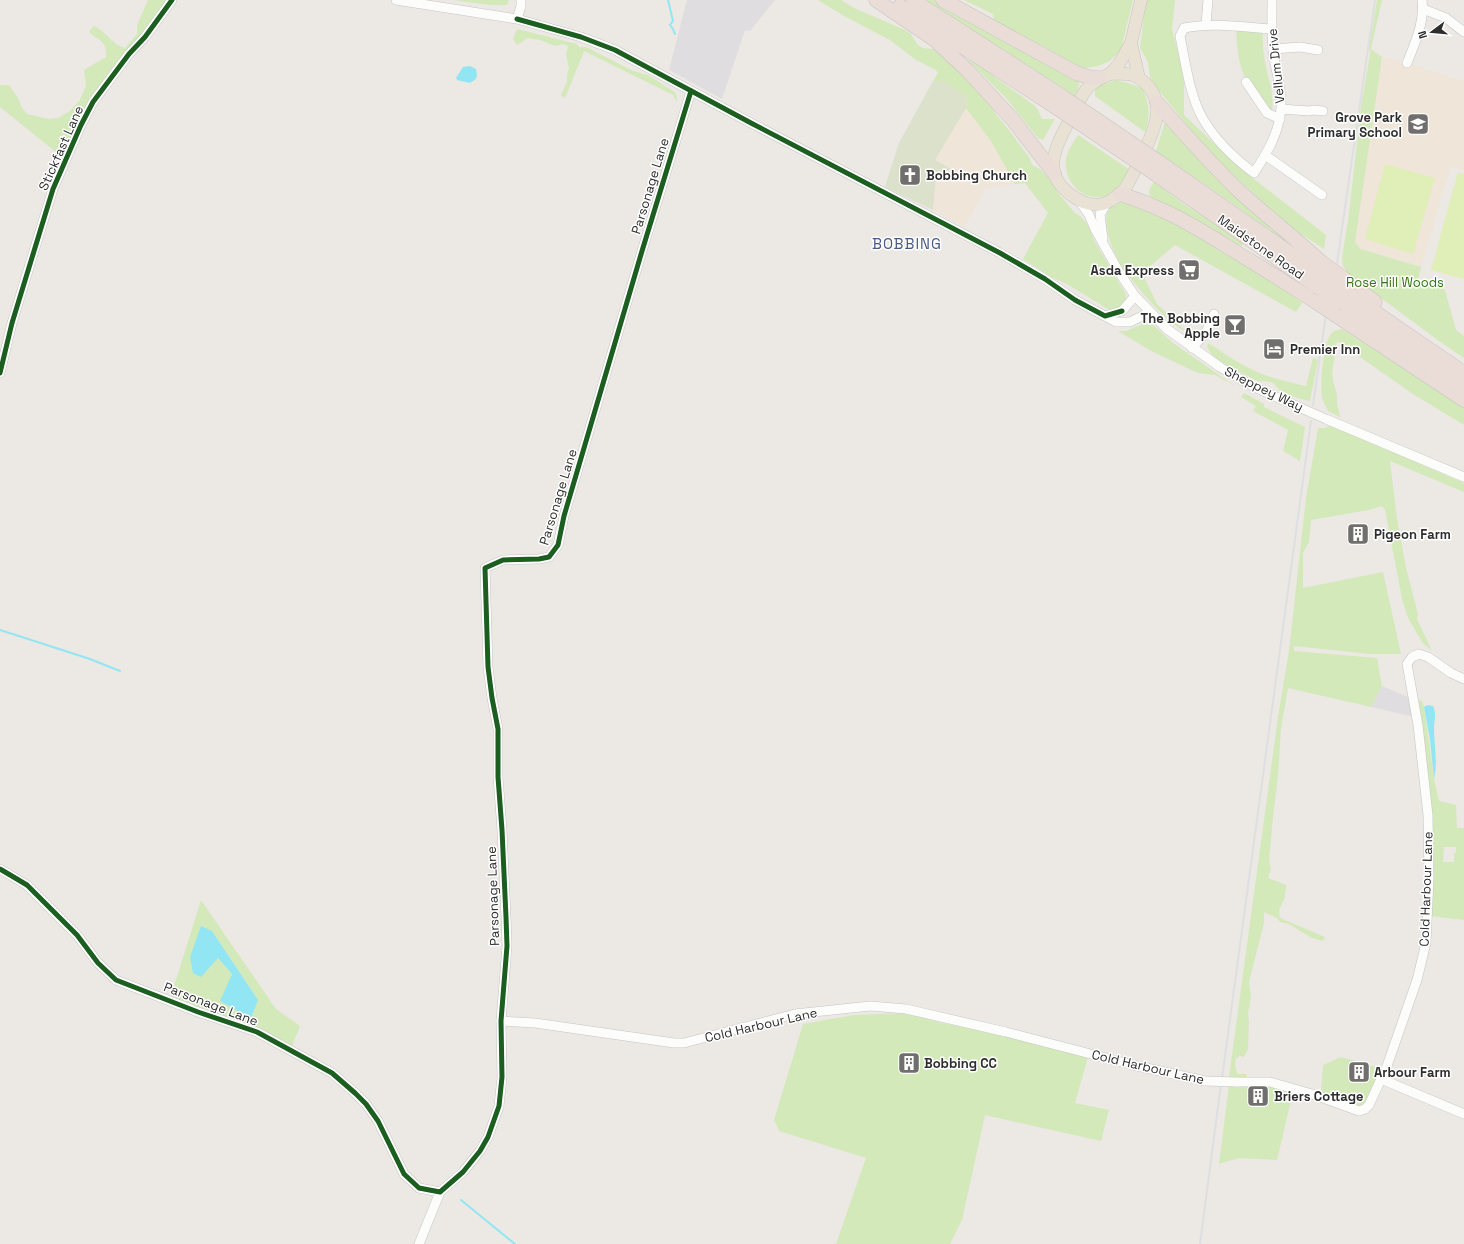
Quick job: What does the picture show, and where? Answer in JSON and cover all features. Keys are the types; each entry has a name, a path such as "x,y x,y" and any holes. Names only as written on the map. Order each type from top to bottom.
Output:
{"highway":[{"path":"876,0 935,40 968,71 1014,120 1054,173"},
{"path":"891,0 1060,103"},
{"path":"913,0 1060,103"},
{"path":"943,0 1076,73 1088,77 1105,76"},
{"name":"Maidstone Road","path":"1060,103 1320,274 1464,373"},
{"path":"1156,103 1320,274 1341,289"},
{"path":"1120,194 1140,200 1176,216 1270,272 1464,400"},
{"name":"Maidstone Road","path":"1341,289 1464,386"}],"main road":[{"path":"1105,76 1132,75 1139,78 1150,88 1154,95 1157,118 1154,128 1130,180 1120,194 1107,203 1094,204 1079,200 1064,189 1054,173 1054,161 1057,148 1063,134 1085,91 1119,64 1131,43 1141,0"},
{"path":"1131,43 1139,78"}],"street":[{"name":"Stickfast Lane","path":"0,373 12,323 53,189 78,132 93,102 129,54 145,37 172,0"},
{"path":"396,0 517,19 581,37 615,50 1000,253 1045,279 1075,300 1116,322 1130,322 1150,312"},
{"path":"517,19 521,0"},
{"path":"1208,0 1206,24 1236,25 1272,29"},
{"name":"Vellum Drive","path":"1206,24 1184,28 1180,36 1193,92 1203,118 1216,138 1227,150 1254,173 1266,155 1276,134 1280,119 1280,84 1273,49 1272,0"},
{"path":"1407,63 1417,37 1422,5 1446,18 1464,32"},
{"path":"1273,49 1300,47 1318,50"},
{"path":"1246,82 1267,113 1280,119"},
{"name":"Parsonage Lane","path":"0,868 27,885 77,935 98,963 116,980 198,1012 257,1032 332,1073 366,1104 378,1121 404,1174 419,1188 440,1192 464,1172 480,1151 488,1136 499,1106 503,1064 501,1021 506,946 506,918 498,777 498,728 488,667 485,568 503,560 539,559 549,557 558,545 564,516 691,91"},
{"path":"1281,109 1324,111"},
{"path":"1266,155 1322,195"},
{"name":"Sheppey Way","path":"1079,200 1089,214 1119,272 1135,296 1167,329 1192,348 1220,368 1252,386 1326,419 1464,476"},
{"name":"Sheppey Way","path":"1105,246 1100,214 1107,203"},
{"path":"1105,316 1122,311 1135,296"},
{"path":"1192,348 1205,334 1214,314"},
{"name":"Cold Harbour Lane","path":"501,1021 534,1023 674,1043 684,1043 795,1014 870,1006 906,1009 1006,1032 1133,1065 1205,1081 1270,1082 1307,1092 1362,1111 1369,1105 1402,1026 1426,943 1429,878 1428,815 1418,724 1407,664 1412,657 1419,654 1428,657 1450,673 1464,679"},
{"path":"1381,1079 1464,1114"},
{"path":"419,1244 440,1192"}],"shaded area":[{"path":"687,0 775,0 750,31 745,30 722,99 669,70"},
{"name":"Grove Park Primary School","path":"1382,57 1407,63 1464,81 1464,170 1450,167 1421,267 1360,249 1355,242"},
{"path":"966,108 991,141 1015,184 985,189 964,227 933,210 936,176 935,160"},
{"path":"1382,686 1410,698 1414,717 1371,707"}],"green space":[{"path":"148,0 169,0 67,145 62,157 0,107 0,85 9,85 27,114 49,119 58,118 70,111 80,100 86,86 84,70 106,57 104,44 89,32 91,29 94,26 116,44 125,48 137,34 137,25"},
{"path":"454,0 509,0 507,5 489,5"},
{"path":"818,0 841,0 854,8 905,30 911,34 917,44 922,48 933,49 941,54 966,79 992,108 1029,157 1033,166 1040,169 1048,177 1058,193 1075,213 1088,225 1095,242 1125,293 1125,300 1118,310 1106,308 1067,284 1051,277 1023,259 1048,213 1025,183 1015,184 991,141 966,108 967,97 943,81 933,81 938,73 936,70 916,60 890,40 844,16"},
{"path":"926,0 937,0 1080,78 1078,90 1074,97"},
{"path":"964,0 1133,0 1121,50 1110,61 1098,66 1085,68 1073,65 994,23 993,14"},
{"path":"1146,0 1175,0 1172,29 1184,75 1184,115 1241,169 1326,235 1324,249 1282,220 1219,162 1155,86 1150,77 1148,62 1140,48"},
{"name":"Rose Hill Woods","path":"1377,0 1382,0 1371,49 1382,57 1355,242 1360,249 1421,267 1418,280 1445,290 1456,330 1464,336 1464,358 1350,275 1343,266 1342,258 1349,214 1361,106"},
{"path":"517,29 577,44 579,47 586,47 633,71 648,75 676,93 677,102 673,95 584,51 565,98 561,95 567,82 569,68 566,54 568,46 563,44 555,46 540,40 528,38 517,45 513,39"},
{"path":"1236,30 1262,31 1264,59 1272,92 1272,112 1249,85 1243,73 1239,59"},
{"path":"968,60 979,64 1034,105 1042,119 1055,119 1043,140 1038,138 1005,97"},
{"path":"1116,80 1143,89 1147,100 1149,116 1145,132 1095,96 1095,89 1101,85"},
{"name":"BOBBING","path":"933,81 943,81 967,97 966,108 935,160 951,169 936,176 933,210 885,187 899,143"},
{"path":"1165,122 1322,271 1239,208 1156,151"},
{"path":"1078,135 1130,170 1124,181 1116,190 1107,195 1098,197 1089,196 1081,192 1069,179 1066,170 1066,160 1070,147"},
{"path":"1385,164 1435,178 1413,254 1365,239"},
{"path":"1458,172 1464,174 1464,279 1431,270"},
{"path":"1154,182 1182,203 1244,242 1240,248 1154,199 1149,195 1150,188"},
{"path":"1122,202 1139,205 1165,216 1218,250 1239,260 1285,289 1302,303 1296,312 1175,245 1142,273 1157,304 1186,331 1162,314 1154,306 1127,274 1113,250 1107,229 1106,219 1108,211 1113,205"},
{"path":"1143,324 1153,325 1173,343 1235,386 1215,375 1198,373 1151,351 1118,331 1126,331"},
{"path":"1342,329 1464,406 1464,425 1413,394 1337,341 1332,373 1340,417 1328,411 1322,399 1321,391 1324,355 1328,339 1331,334 1334,331"},
{"path":"1208,343 1241,364 1259,373 1279,380 1306,386 1313,358 1318,360 1310,401 1287,394 1279,389 1274,383 1255,380 1214,358 1207,347"},
{"path":"1244,393 1264,404 1264,407 1305,427 1300,461 1283,451 1288,430 1253,411 1256,406 1241,397"},
{"path":"1330,425 1464,483 1464,492 1390,461 1397,519 1406,568 1418,614 1417,619 1432,651 1422,642 1408,618 1402,599 1385,510 1382,506 1369,510 1311,520 1309,542 1303,553 1303,588 1383,572 1401,654 1370,654 1294,646 1294,651 1377,658 1382,686 1371,707 1288,688 1281,728 1278,776 1269,861 1271,869 1268,878 1286,885 1285,897 1279,910 1280,918 1325,937 1323,941 1312,938 1289,924 1280,922 1277,918 1264,912 1264,923 1249,982 1251,997 1248,1013 1248,1049 1244,1057 1240,1056 1236,1058 1235,1064 1237,1074 1246,1074 1247,1078 1229,1077 1278,717 1289,651 1306,498 1318,428 1325,428"},
{"path":"1416,700 1422,701 1424,707 1434,779 1439,801 1456,805 1457,828 1464,828 1464,920 1429,916 1431,828","holes":["1444,847 1456,847 1454,862 1443,862"]},
{"path":"201,900 276,1009 300,1026 292,1046 171,996","holes":["212,931 258,1000 218,958"]},
{"path":"906,1013 941,1023 1005,1034 1088,1057 1075,1103 1109,1110 1101,1141 985,1115 962,1220 950,1244 836,1244 866,1158 779,1131 774,1120 803,1024 854,1015"},
{"path":"1341,1057 1380,1068 1370,1100 1363,1105 1358,1106 1345,1104 1321,1093 1323,1065"},
{"path":"1229,1085 1268,1085 1293,1092 1277,1160 1239,1158 1219,1164"}],"water":[{"path":"470,66 476,69 476,79 470,83 457,80 456,78 463,67"},
{"path":"1428,705 1433,706 1435,714 1434,728 1436,766 1434,779 1430,740 1424,707"},
{"path":"201,926 212,931 258,1000 251,1018 220,1001 232,974 218,958 201,977 193,973 190,957"}],"waterway":[{"path":"668,0 673,21 670,25 675,34"},
{"path":"0,630 90,659 120,671"},
{"path":"461,1200 515,1244"}],"railway":[{"path":"1337,263 1375,0"},
{"path":"1313,405 1326,314"},
{"path":"1222,1078 1311,421"},
{"path":"1200,1244 1221,1084"}],"cycle path":[{"path":"0,373 12,323 53,189 81,125 93,102 129,54 145,37 172,0"},
{"path":"517,19 581,37 615,50 1000,253 1045,279 1075,300 1105,316 1122,311"},
{"path":"0,869 27,885 77,935 98,963 116,980 198,1012 257,1032 332,1073 366,1104 378,1121 404,1174 419,1188 440,1192 463,1172 480,1151 488,1137 499,1106 502,1077 501,1021 507,946 498,777 498,729 488,667 485,568 503,560 539,559 549,557 558,545 564,516 691,91"}],"place":[{"name":"Grove Park Primary School","path":"1418,124"},
{"name":"Bobbing Church","path":"910,175"},
{"name":"Asda Express","path":"1189,270"},
{"name":"The Bobbing Apple","path":"1235,325"},
{"name":"Premier Inn","path":"1274,349"},
{"name":"Pigeon Farm","path":"1358,534"},
{"name":"Bobbing CC","path":"909,1063"},
{"name":"Arbour Farm","path":"1359,1072"},
{"name":"Briers Cottage","path":"1258,1096"}],"district":[{"name":"BOBBING","path":"907,243"}]}
